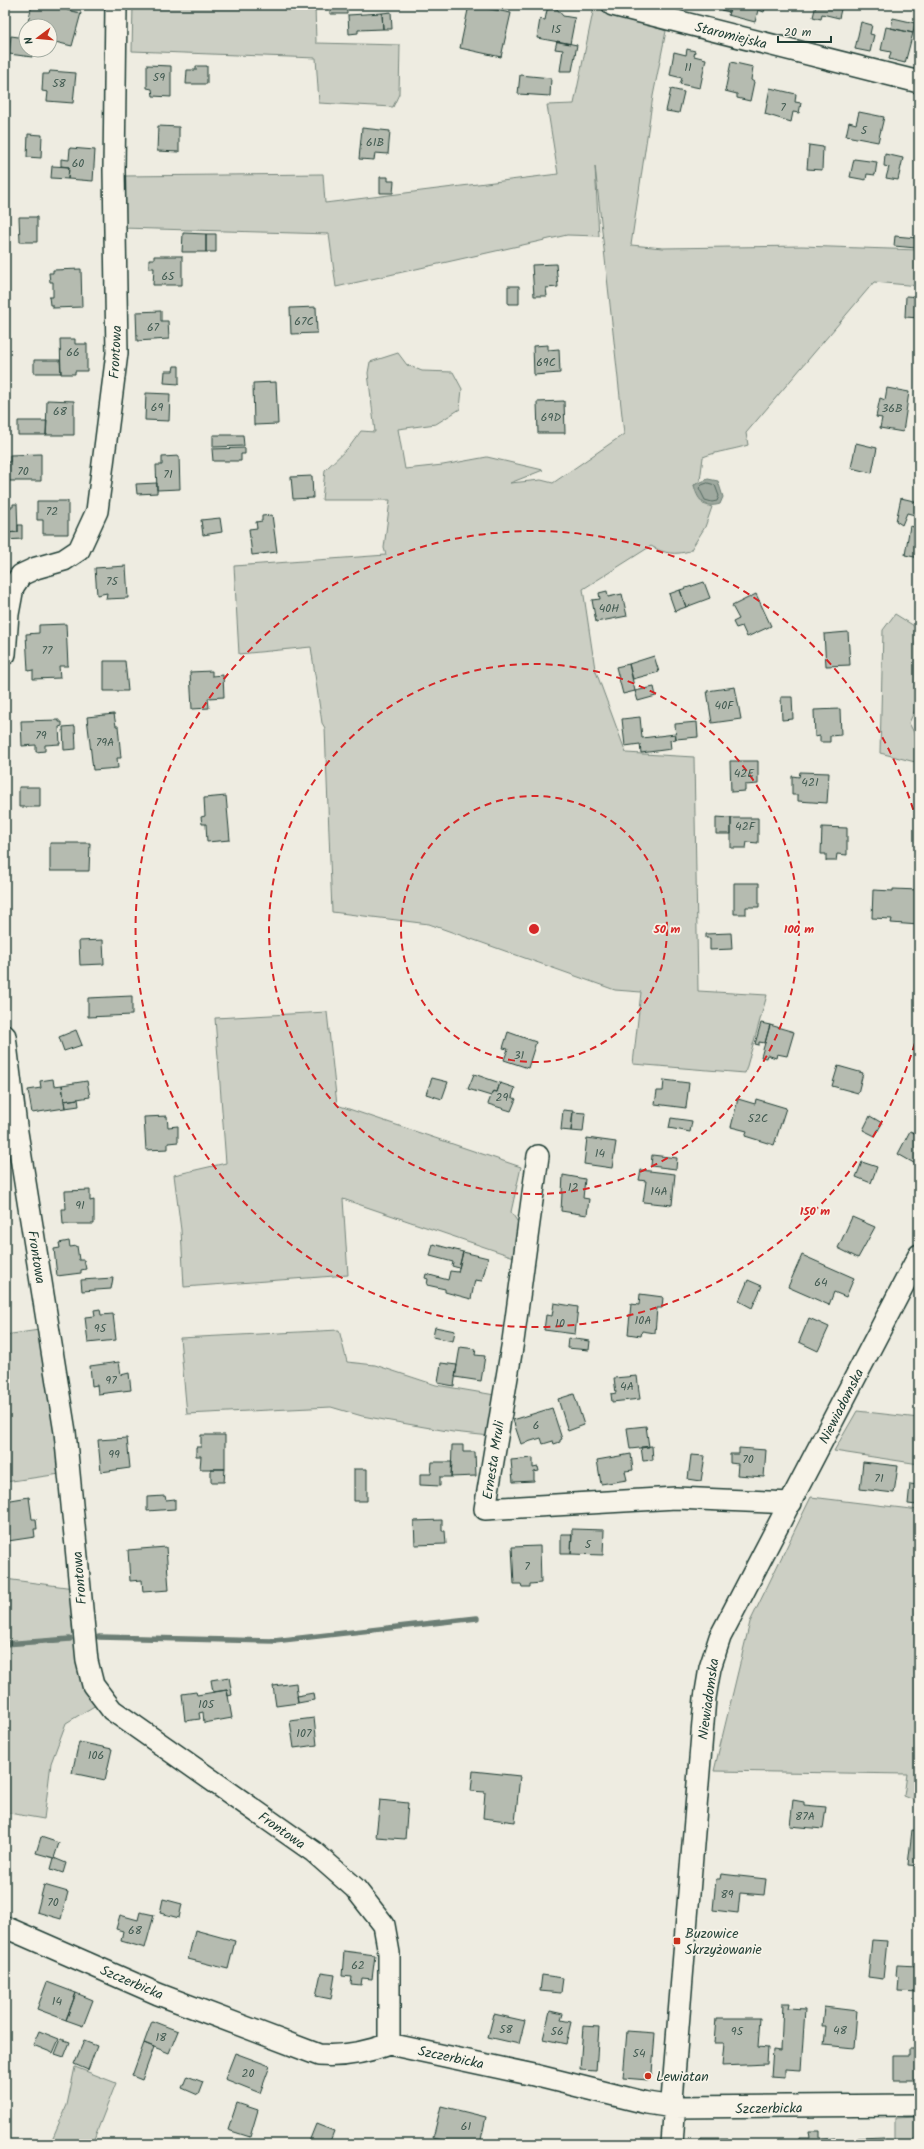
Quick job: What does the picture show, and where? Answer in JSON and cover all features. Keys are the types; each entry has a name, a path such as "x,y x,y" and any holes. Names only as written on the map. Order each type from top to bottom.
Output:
{"street":[{"name":"Frontowa","path":"5,654 8,614 13,587 21,576 36,568 64,560 79,550 97,511 117,353 114,170 116,5"},
{"name":"Staromiejska","path":"613,5 919,82"},
{"name":"Frontowa","path":"5,1036 16,1126 65,1432 87,1661 93,1685 112,1710 314,1852 355,1888 384,1925 389,1953 389,2044"},
{"name":"Ernesta Mruli","path":"538,1156 513,1341 485,1509 676,1498 791,1503"},
{"name":"Niewiadomska","path":"672,2144 673,2107 701,1748 710,1668 720,1638 919,1255"},
{"name":"Szczerbicka","path":"5,1927 158,1994 319,2056 340,2056 366,2053 389,2044 534,2075 647,2103 673,2107 736,2108 919,2105"}],"shaded area":[{"path":"133,5 315,5 316,43 400,45 399,94 393,107 319,103 316,58 132,51"},
{"path":"594,7 666,31 653,96 631,245 663,248 802,246 919,250 919,286 874,282 746,433 748,445 703,457 700,481 694,485 703,504 712,507 705,527 690,551 670,553 661,551 651,546 583,589 595,669 626,753 694,757 698,991 767,995 745,1073 633,1064 641,992 615,990 429,924 332,912 325,728 322,723 311,647 239,654 234,566 386,555 384,548 390,500 322,500 325,470 350,446 361,431 375,432 368,373 370,362 398,353 407,365 422,371 453,372 462,389 460,409 436,424 398,429 405,469 443,465 487,457 543,470 510,483 541,480 553,483 624,434 595,166 599,236 567,235 336,287 329,234 122,228 124,176 323,174 325,203 558,174 547,105 574,104"},
{"path":"895,614 919,629 919,701 909,723 919,742 919,763 880,753 883,630"},
{"path":"327,1012 337,1105 521,1167 511,1212 521,1227 517,1258 343,1199 348,1275 184,1287 181,1230 174,1175 226,1163 215,1018"},
{"path":"39,1330 60,1474 5,1482 5,1335"},
{"path":"339,1330 347,1362 375,1365 436,1385 495,1395 490,1436 453,1432 362,1416 331,1407 187,1414 180,1338"},
{"path":"857,1411 919,1418 919,1464 834,1451"},
{"path":"811,1497 919,1510 919,1802 904,1796 907,1774 714,1771 750,1622"},
{"path":"5,1579 74,1588 72,1627 82,1680 96,1705 66,1723 51,1763 44,1819 9,1813 5,1815"},
{"path":"75,2067 116,2083 92,2144 50,2144 67,2105"},
{"path":"919,2117 919,2144 895,2144 895,2118"}],"water":[{"path":"708,479 718,481 723,497 720,504 706,504 702,502 697,495 694,485"}],"building":[{"path":"32,5 45,5 59,8 59,5 68,5 67,10 81,13 72,46 58,43 58,18 29,18"},
{"path":"330,5 347,5 347,14 330,14"},
{"path":"469,5 511,13 501,57 460,48"},
{"path":"723,5 731,5 729,12 721,10"},
{"path":"731,5 766,5 764,12 758,10 755,22 728,15"},
{"path":"816,5 842,5 839,18 822,14 821,19 813,17"},
{"path":"553,8 557,9 563,16 575,18 570,44 537,38 540,19 545,20 547,10"},
{"path":"391,12 392,29 383,29 382,13"},
{"path":"382,13 383,29 358,30 358,33 349,34 348,15"},
{"path":"893,18 915,23 913,33 891,28"},
{"path":"861,22 872,25 870,34 874,35 870,52 855,49"},
{"path":"886,27 913,33 905,63 889,59 891,52 881,50"},
{"path":"11,36 18,37 18,55 9,54"},
{"path":"557,41 577,45 572,71 560,71 563,50 555,49"},
{"path":"687,49 695,51 694,56 706,59 700,88 680,84 682,78 670,75 674,52 686,55"},
{"path":"731,62 753,67 751,80 754,82 750,101 737,98 737,94 725,91"},
{"path":"147,65 171,66 171,97 153,96 152,89 147,88"},
{"path":"196,66 207,66 207,84 186,84 187,70 196,70"},
{"path":"50,71 76,73 73,103 47,101 48,92 42,91 43,74 49,74"},
{"path":"520,75 551,78 550,96 518,94"},
{"path":"770,88 796,94 795,102 801,103 799,113 793,112 791,122 765,114"},
{"path":"671,89 684,92 679,113 666,111"},
{"path":"859,112 884,117 878,142 846,136 849,122 856,124"},
{"path":"158,126 179,127 179,152 157,151"},
{"path":"362,128 390,131 388,154 375,153 374,160 359,159"},
{"path":"28,134 42,135 41,158 27,157"},
{"path":"809,145 823,147 822,170 807,169"},
{"path":"70,148 95,150 93,181 68,179 69,167 61,166 61,159 69,160"},
{"path":"885,154 903,158 898,180 886,178 889,167 884,166"},
{"path":"854,159 877,162 875,175 867,174 866,180 850,177"},
{"path":"52,166 69,167 68,179 51,178"},
{"path":"380,177 388,177 388,181 394,181 393,193 380,193"},
{"path":"19,217 37,217 37,242 20,242"},
{"path":"917,230 919,230 919,244 916,244"},
{"path":"183,233 206,234 206,252 182,252"},
{"path":"206,234 216,234 216,252 206,252"},
{"path":"895,236 917,238 916,248 894,246"},
{"path":"154,256 182,256 182,285 153,285 154,268 149,268 149,259 154,259"},
{"path":"556,264 558,287 546,288 547,296 534,296 532,265"},
{"path":"81,269 82,307 53,308 53,305 50,305 49,297 53,297 53,282 50,282 49,273 53,273 53,270"},
{"path":"508,286 519,286 519,304 508,304"},
{"path":"906,296 919,297 919,318 905,317"},
{"path":"316,307 317,333 291,334 290,308"},
{"path":"161,311 161,321 168,321 169,339 137,341 136,312"},
{"path":"60,339 75,339 75,344 87,344 87,371 75,371 75,374 61,374"},
{"path":"548,345 548,350 559,349 560,373 534,375 533,346"},
{"path":"34,360 60,360 61,373 34,373"},
{"path":"174,366 179,366 179,384 164,383 165,371 173,371"},
{"path":"276,382 278,424 254,425 253,383"},
{"path":"887,388 909,392 903,432 880,428 882,418 876,417 880,398 885,400"},
{"path":"146,393 170,394 169,421 145,420"},
{"path":"47,400 74,401 74,435 46,435"},
{"path":"564,401 565,433 538,433 537,402"},
{"path":"18,421 47,421 46,435 18,435"},
{"path":"213,435 243,435 244,446 213,447"},
{"path":"856,443 877,448 872,473 851,468"},
{"path":"245,448 245,454 241,454 241,461 213,461 212,449"},
{"path":"41,454 41,481 5,481 5,462 10,462 10,455"},
{"path":"179,456 180,489 157,490 156,465 162,465 162,457"},
{"path":"312,476 313,498 293,499 291,477"},
{"path":"157,483 157,493 137,494 136,484"},
{"path":"901,498 918,502 915,515 907,513 902,525 896,521"},
{"path":"37,501 68,501 68,534 43,534 43,520 37,520"},
{"path":"13,504 17,504 18,532 5,533 5,507 13,507"},
{"path":"272,515 277,552 252,555 249,529 257,528 256,522 262,521 262,516"},
{"path":"220,518 222,532 203,535 201,520"},
{"path":"18,525 22,525 22,539 6,540 6,533 18,532"},
{"path":"910,526 919,528 919,558 905,555"},
{"path":"126,566 128,598 106,599 107,593 97,595 95,568"},
{"path":"704,582 710,598 686,607 680,590"},
{"path":"680,590 686,607 675,611 669,594"},
{"path":"607,591 608,597 622,594 627,616 596,622 592,600 600,599 599,593"},
{"path":"756,594 771,626 747,637 742,626 736,628 733,622 739,619 732,606"},
{"path":"66,624 68,666 59,666 60,678 33,679 33,670 28,671 26,634 39,633 39,625"},
{"path":"848,632 850,665 826,666 824,634"},
{"path":"654,656 659,672 633,679 629,664"},
{"path":"104,661 125,661 128,691 104,691"},
{"path":"629,664 635,691 623,694 616,667"},
{"path":"212,671 212,676 223,675 224,697 208,698 209,708 192,709 190,672"},
{"path":"654,687 656,696 638,701 635,691"},
{"path":"735,687 741,719 712,723 707,691"},
{"path":"781,697 792,697 793,719 782,720"},
{"path":"840,709 841,735 830,736 830,742 820,742 820,736 815,737 814,710"},
{"path":"918,709 919,725 917,725"},
{"path":"114,714 116,726 118,726 121,758 117,758 118,768 93,770 87,717"},
{"path":"640,717 642,738 675,734 676,739 670,740 671,749 641,753 640,744 625,746 622,719"},
{"path":"59,720 59,722 62,722 62,726 59,727 60,744 45,745 45,751 36,752 36,745 22,746 21,721"},
{"path":"697,722 698,737 676,739 675,724"},
{"path":"75,726 76,749 64,750 63,727"},
{"path":"730,761 758,761 758,784 745,785 745,791 731,792"},
{"path":"800,772 829,773 827,803 798,801 798,795 792,795 792,776 799,777"},
{"path":"19,787 40,787 40,807 19,807"},
{"path":"226,796 230,840 207,842 206,824 202,824 201,817 205,816 204,798"},
{"path":"716,817 731,818 731,834 716,834"},
{"path":"731,818 758,818 758,843 747,842 746,848 731,848"},
{"path":"822,827 847,828 847,855 837,854 836,861 826,861 826,854 821,854"},
{"path":"50,843 90,843 89,871 50,871"},
{"path":"734,883 759,883 759,907 746,907 746,914 734,914"},
{"path":"893,889 919,890 919,925 891,923 892,919 872,918 873,890 893,891"},
{"path":"731,933 732,949 710,950 710,938 706,938 706,934"},
{"path":"103,940 104,964 80,965 79,941"},
{"path":"132,996 132,1015 88,1017 88,998"},
{"path":"761,1023 770,1025 765,1043 759,1042 759,1045 755,1044"},
{"path":"770,1025 794,1032 787,1056 777,1054 776,1058 767,1055 766,1058 761,1057"},
{"path":"76,1030 82,1045 64,1051 59,1037"},
{"path":"508,1032 536,1042 528,1068 504,1060 508,1049 503,1048"},
{"path":"838,1066 863,1073 858,1093 832,1086"},
{"path":"474,1074 500,1083 497,1092 493,1091 491,1096 468,1089"},
{"path":"432,1078 448,1082 442,1099 426,1094"},
{"path":"53,1079 54,1086 62,1085 65,1108 32,1113 28,1090 41,1088 40,1081"},
{"path":"664,1080 689,1083 686,1108 655,1104 657,1091 663,1091"},
{"path":"87,1081 90,1097 64,1101 62,1085"},
{"path":"500,1083 515,1088 512,1097 516,1099 511,1111 488,1104 493,1091 497,1092"},
{"path":"78,1099 79,1106 65,1108 64,1101"},
{"path":"738,1099 755,1104 756,1099 786,1108 774,1145 745,1136 747,1131 731,1127"},
{"path":"563,1110 573,1111 571,1131 561,1130"},
{"path":"573,1112 585,1113 583,1132 571,1131"},
{"path":"167,1116 168,1127 178,1126 178,1142 168,1143 168,1149 146,1150 144,1117"},
{"path":"870,1116 882,1123 875,1136 863,1130"},
{"path":"671,1118 692,1121 690,1132 669,1128"},
{"path":"910,1131 919,1135 919,1166 898,1154"},
{"path":"587,1138 616,1142 612,1168 584,1164"},
{"path":"652,1155 677,1158 676,1169 651,1166"},
{"path":"862,1162 877,1167 871,1183 856,1177"},
{"path":"641,1170 675,1174 672,1205 643,1202 646,1181 639,1180"},
{"path":"563,1175 585,1179 583,1198 589,1199 587,1215 561,1211"},
{"path":"90,1190 90,1201 94,1200 94,1224 63,1224 62,1209 66,1209 65,1191"},
{"path":"852,1217 875,1227 858,1258 838,1248"},
{"path":"69,1241 70,1247 77,1246 79,1260 84,1260 86,1269 81,1270 81,1273 57,1276 54,1249 60,1248 59,1243"},
{"path":"433,1244 463,1252 459,1268 452,1266 453,1262 430,1256"},
{"path":"463,1252 488,1258 482,1281 475,1280 471,1299 445,1292 445,1289 427,1285 428,1279 425,1278 426,1274 448,1280 450,1271 458,1272"},
{"path":"802,1255 854,1278 846,1297 834,1292 829,1305 788,1287"},
{"path":"113,1278 111,1289 82,1291 81,1280"},
{"path":"748,1280 762,1286 752,1308 739,1301"},
{"path":"640,1294 663,1297 662,1308 657,1308 655,1333 642,1331 641,1336 628,1334 631,1304 639,1305"},
{"path":"554,1303 578,1307 575,1334 544,1330 546,1315 552,1316"},
{"path":"100,1309 101,1315 113,1314 116,1340 88,1343 85,1317 95,1316 94,1310"},
{"path":"809,1318 829,1327 818,1351 799,1342"},
{"path":"435,1327 455,1331 453,1341 433,1337"},
{"path":"568,1338 590,1341 589,1350 567,1348"},
{"path":"460,1347 476,1349 475,1355 485,1356 481,1381 455,1377"},
{"path":"119,1362 121,1375 129,1373 131,1390 98,1394 97,1385 92,1386 90,1366"},
{"path":"441,1363 457,1365 454,1386 438,1383"},
{"path":"637,1376 640,1399 612,1402 611,1394 616,1393 614,1378"},
{"path":"574,1394 584,1425 568,1431 558,1399"},
{"path":"552,1408 562,1439 560,1442 554,1444 553,1441 543,1444 541,1438 521,1444 513,1420"},
{"path":"646,1426 649,1447 630,1449 627,1428"},
{"path":"201,1435 225,1435 225,1469 200,1469 201,1456 196,1456 196,1447 201,1447"},
{"path":"127,1438 130,1468 101,1472 98,1440"},
{"path":"452,1445 463,1445 463,1452 475,1452 476,1476 451,1477"},
{"path":"652,1446 653,1460 643,1461 641,1447"},
{"path":"739,1448 766,1450 764,1477 737,1475 738,1464 730,1463 730,1454 739,1454"},
{"path":"631,1454 633,1470 625,1471 627,1480 601,1484 597,1460"},
{"path":"691,1455 705,1456 701,1481 688,1479"},
{"path":"533,1458 533,1468 538,1467 539,1471 534,1472 534,1481 513,1482 511,1460"},
{"path":"432,1462 452,1462 451,1477 440,1477 440,1486 420,1485 420,1474 431,1474"},
{"path":"863,1462 898,1466 894,1493 860,1489"},
{"path":"211,1469 225,1469 224,1482 211,1482"},
{"path":"354,1469 367,1469 367,1501 354,1501"},
{"path":"910,1484 919,1485 917,1505 908,1504"},
{"path":"165,1496 166,1500 175,1499 175,1509 147,1511 147,1497"},
{"path":"29,1497 32,1519 36,1519 37,1529 34,1529 35,1537 8,1541 5,1526 5,1501"},
{"path":"442,1520 442,1531 445,1531 446,1544 415,1545 414,1521"},
{"path":"572,1529 604,1530 603,1555 571,1554"},
{"path":"561,1534 572,1534 571,1554 561,1554"},
{"path":"540,1546 541,1583 530,1584 530,1587 522,1587 521,1584 514,1584 512,1547"},
{"path":"166,1547 169,1590 143,1592 142,1580 130,1581 128,1550"},
{"path":"229,1677 232,1695 228,1696 227,1690 213,1692 211,1680"},
{"path":"296,1683 298,1703 276,1706 273,1686"},
{"path":"227,1690 232,1718 204,1723 203,1712 199,1713 200,1719 185,1721 182,1694 196,1692 197,1695"},
{"path":"313,1693 314,1700 298,1703 297,1696"},
{"path":"314,1718 317,1745 294,1748 290,1721"},
{"path":"79,1742 112,1749 105,1780 72,1773"},
{"path":"473,1771 520,1776 515,1822 483,1818 485,1792 471,1791"},
{"path":"380,1800 408,1803 405,1839 376,1837"},
{"path":"793,1800 804,1802 804,1805 826,1807 823,1829 790,1826"},
{"path":"912,1830 919,1831 919,1866 908,1865"},
{"path":"41,1837 59,1843 54,1858 36,1853"},
{"path":"54,1858 66,1863 63,1873 51,1869"},
{"path":"721,1874 766,1879 764,1895 740,1893 738,1913 713,1910 716,1879 720,1879"},
{"path":"44,1885 68,1892 61,1919 37,1912"},
{"path":"163,1899 182,1904 179,1918 160,1913"},
{"path":"140,1912 154,1915 145,1948 121,1941 123,1931 116,1929 120,1915 138,1920"},
{"path":"195,1930 235,1941 228,1969 188,1959"},
{"path":"872,1940 887,1941 883,1979 868,1977"},
{"path":"344,1951 375,1955 372,1979 362,1978 361,1985 351,1984 352,1977 342,1976"},
{"path":"897,1965 919,1966 919,1992 898,1991 899,1977 896,1976"},
{"path":"321,1973 335,1975 331,1999 316,1996"},
{"path":"542,1975 563,1978 561,1993 540,1991"},
{"path":"47,1982 76,1993 66,2020 37,2009"},
{"path":"76,1993 93,2000 83,2026 66,2020"},
{"path":"783,2003 789,2003 788,2008 805,2009 801,2070 785,2069 785,2077 771,2076 773,2050 781,2051"},
{"path":"824,2007 857,2011 854,2048 824,2045 826,2026 822,2026"},
{"path":"550,2011 563,2014 561,2020 571,2022 566,2044 543,2039"},
{"path":"494,2014 525,2021 519,2044 488,2037"},
{"path":"716,2018 760,2018 758,2047 768,2048 767,2064 722,2066 724,2043 714,2043"},
{"path":"152,2021 178,2031 169,2053 144,2043"},
{"path":"583,2026 599,2027 596,2071 580,2070"},
{"path":"39,2031 59,2039 53,2053 33,2045"},
{"path":"627,2031 655,2033 652,2073 648,2080 623,2078"},
{"path":"61,2039 70,2042 64,2057 55,2054"},
{"path":"84,2041 97,2046 88,2070 74,2064"},
{"path":"144,2043 154,2047 142,2080 132,2076"},
{"path":"909,2049 916,2049 916,2052 919,2052 919,2080 894,2080 894,2056 909,2056"},
{"path":"235,2053 270,2066 260,2093 225,2079"},
{"path":"187,2076 203,2082 198,2095 182,2088"},
{"path":"237,2103 258,2110 250,2137 228,2130"},
{"path":"441,2106 486,2117 480,2144 461,2144 433,2138"},
{"path":"316,2124 334,2131 329,2144 308,2144"},
{"path":"809,2131 819,2131 819,2138 835,2137 835,2144 799,2144 799,2138 810,2138"},
{"path":"884,2137 884,2144 856,2144 856,2138"},
{"path":"701,2138 728,2138 728,2144 701,2144"}],"waterway":[{"path":"99,1637 274,1641 477,1618"},
{"path":"5,1644 70,1639"}],"place":[{"name":"Buzowice Skrzyżowanie","path":"677,1941"},
{"name":"Lewiatan","path":"648,2076"}]}
